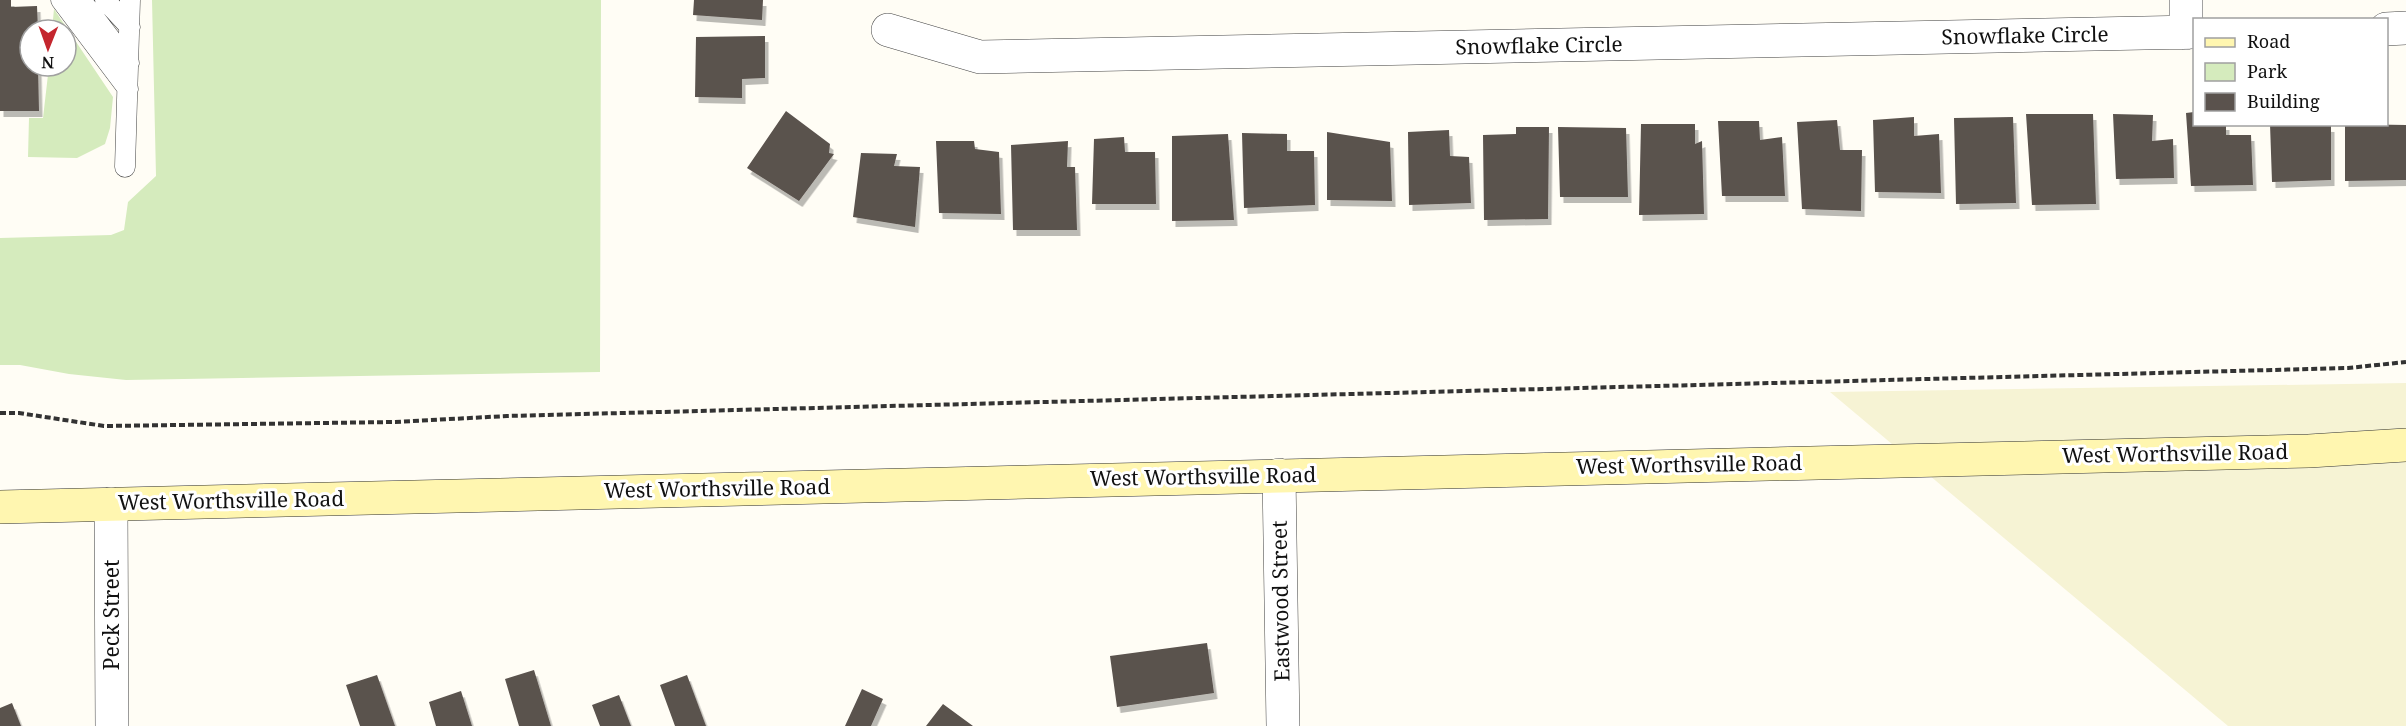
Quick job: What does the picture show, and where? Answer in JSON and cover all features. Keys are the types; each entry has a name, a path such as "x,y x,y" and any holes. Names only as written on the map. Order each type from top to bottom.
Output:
{"main road":[{"name":"West Worthsville Road","path":"0,507 2309,451 2406,445"}],"street":[{"path":"2186,0 2190,33"},
{"path":"2388,29 2406,28"},
{"name":"Snowflake Circle","path":"888,30 980,57 2190,33"},
{"name":"Eastwood Street","path":"1279,475 1283,726"},
{"name":"Peck Street","path":"111,504 112,726"}],"lane":[{"path":"61,0 128,89"},
{"path":"81,0 129,63"},
{"path":"105,0 130,27"},
{"path":"125,167 130,0"}],"path":[{"path":"0,413 19,413 104,426 395,422 507,416 2348,369 2406,362"}],"shaded area":[{"path":"2406,383 2406,726 2228,726 1830,392"}],"green space":[{"path":"152,0 601,0 600,372 126,380 69,374 20,365 0,365 0,238 111,235 124,230 128,202 156,176"},
{"path":"54,9 60,18 53,18"},
{"path":"78,45 113,97 110,128 105,144 77,158 28,157 29,118 43,118 48,78 78,78"}],"building":[{"path":"0,0 11,0 11,7 37,6 38,18 18,18 18,78 38,78 39,111 0,111"},
{"path":"694,0 763,0 762,20 693,15"},
{"path":"765,36 765,78 742,79 742,98 695,97 696,37"},
{"path":"786,111 830,144 829,153 834,154 799,201 747,168"},
{"path":"2193,112 2193,126 2226,126 2226,135 2251,135 2253,185 2191,186 2186,113"},
{"path":"2026,114 2093,114 2096,204 2032,205"},
{"path":"2113,114 2153,115 2152,141 2173,139 2174,178 2116,179"},
{"path":"1914,117 1914,136 1939,134 1941,193 1875,192 1873,120"},
{"path":"2013,117 2016,203 1956,204 1954,118"},
{"path":"1837,120 1840,150 1862,150 1861,211 1802,209 1797,122"},
{"path":"1718,121 1759,121 1760,140 1782,137 1785,196 1722,196"},
{"path":"1641,124 1695,124 1695,144 1702,141 1704,214 1639,215"},
{"path":"2406,125 2406,180 2345,181 2345,126"},
{"path":"2270,126 2331,126 2331,180 2272,182"},
{"path":"1516,127 1549,127 1548,219 1484,220 1483,135 1516,134"},
{"path":"1558,127 1626,128 1628,197 1560,197"},
{"path":"1449,130 1450,156 1469,157 1471,203 1409,205 1408,132"},
{"path":"1327,132 1390,142 1392,201 1327,200"},
{"path":"1242,133 1287,134 1287,151 1314,151 1315,205 1244,208"},
{"path":"1228,134 1234,220 1172,221 1172,136"},
{"path":"1124,137 1125,152 1155,152 1156,204 1092,204 1094,139"},
{"path":"936,141 974,141 975,149 999,152 1001,214 939,213"},
{"path":"1068,141 1067,167 1075,167 1077,230 1013,230 1011,145"},
{"path":"861,153 897,154 894,166 920,167 915,227 853,217"},
{"path":"1207,643 1214,693 1117,707 1110,656"},
{"path":"534,670 551,726 519,726 505,679"},
{"path":"377,675 395,726 360,726 346,685"},
{"path":"687,675 706,726 675,726 660,685"},
{"path":"862,689 883,699 871,726 845,726"},
{"path":"461,691 472,726 436,726 429,702"},
{"path":"619,695 631,726 600,726 592,705"},
{"path":"12,703 21,726 0,726 0,708"},
{"path":"943,704 973,726 926,726"}]}
